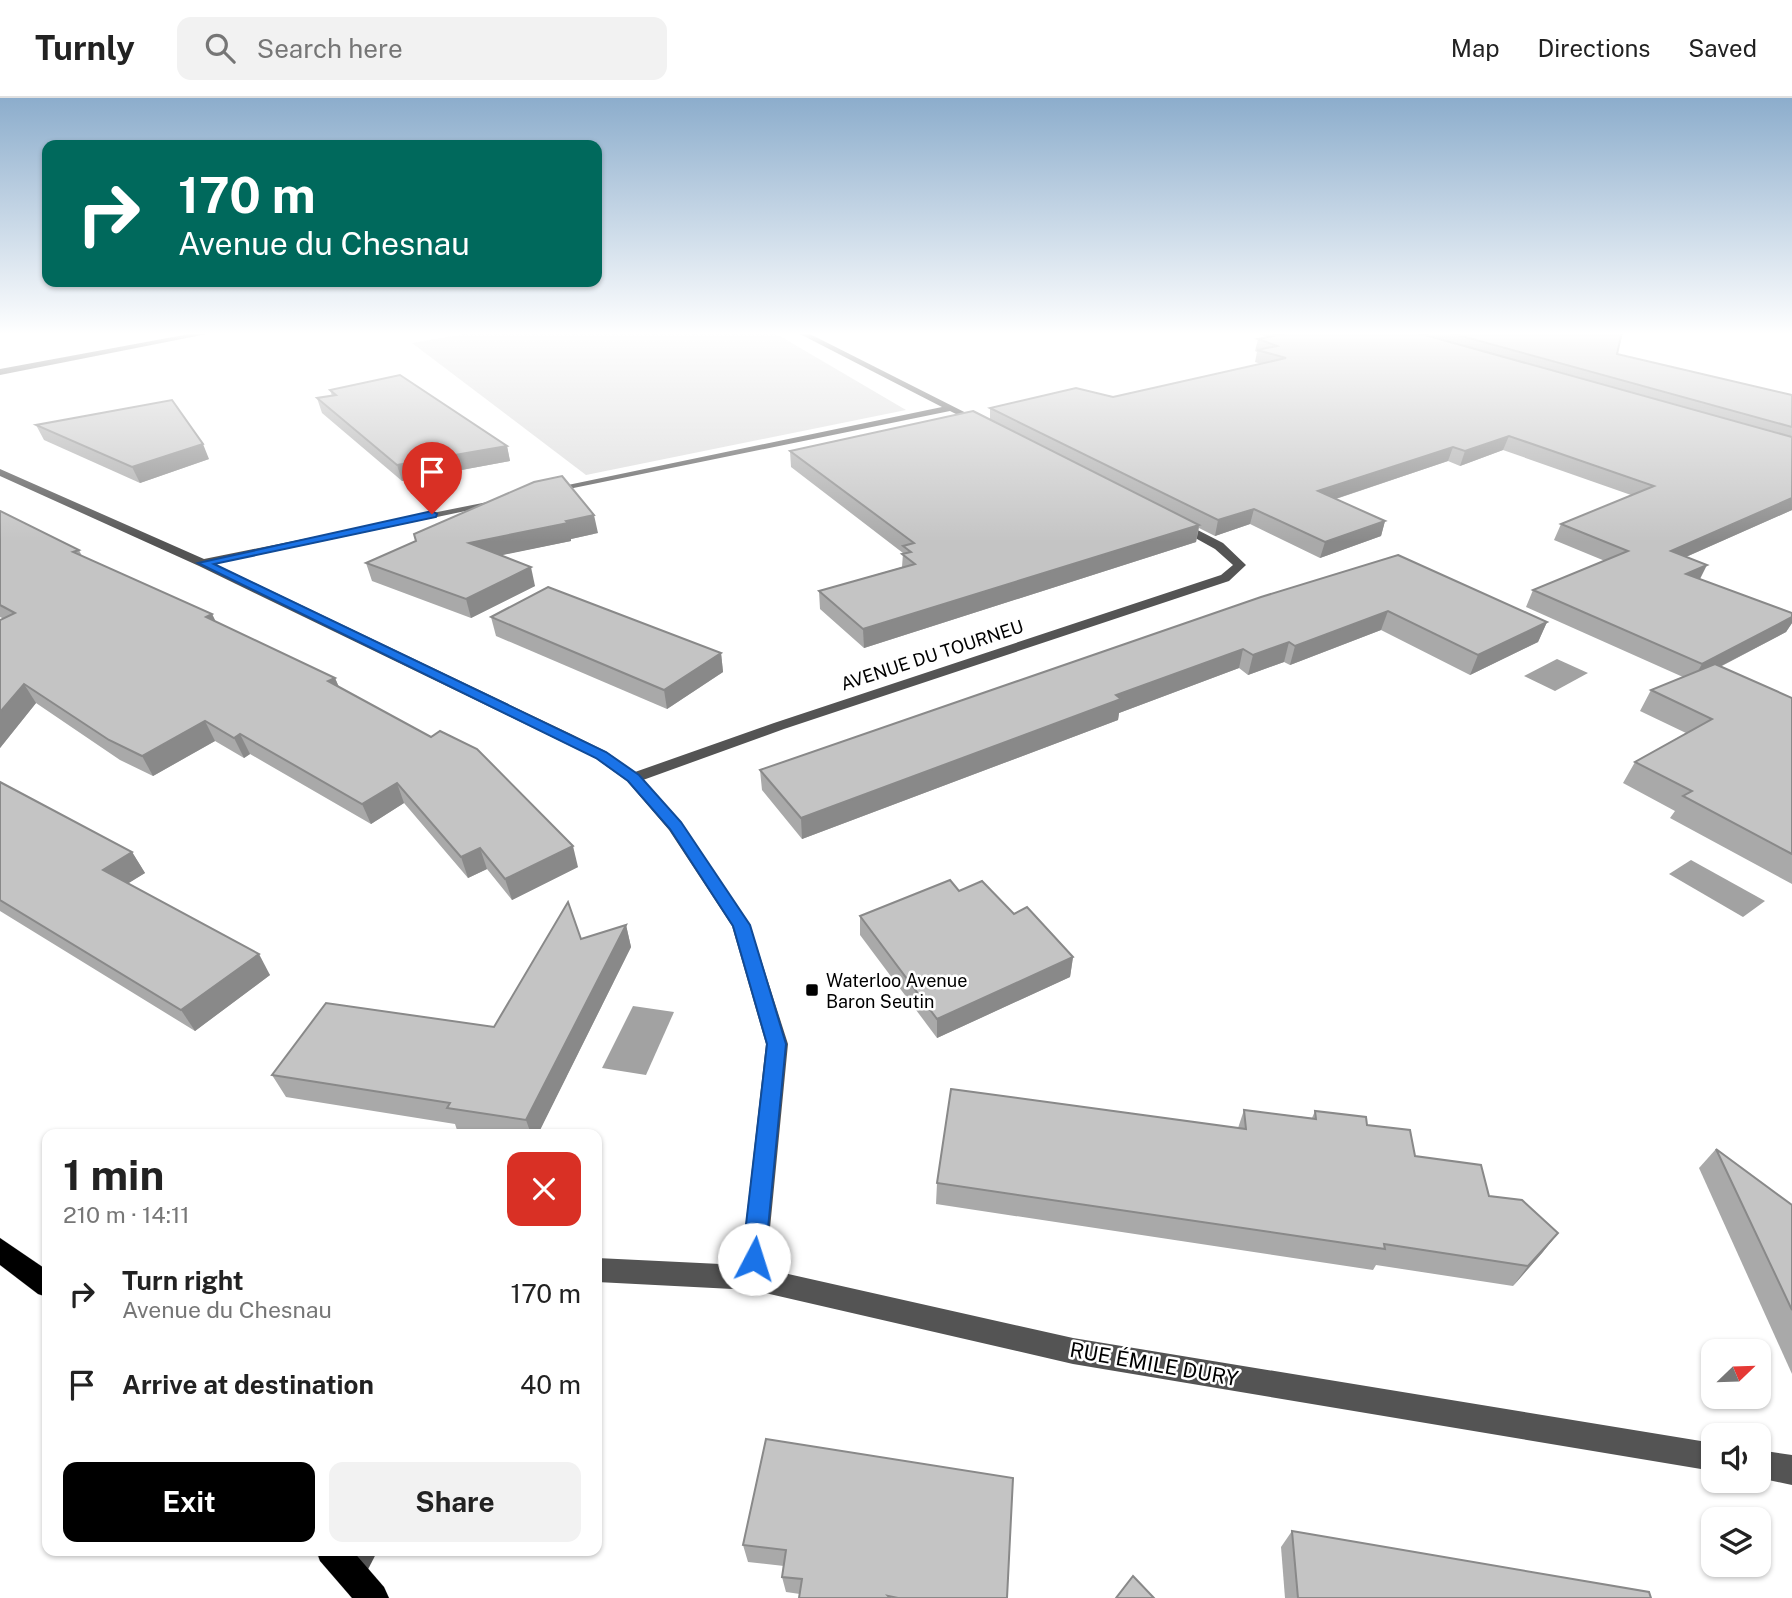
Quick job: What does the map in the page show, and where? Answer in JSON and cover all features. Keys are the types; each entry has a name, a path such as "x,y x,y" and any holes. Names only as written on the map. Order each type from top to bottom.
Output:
{"main road":[{"path":"0,1250 42,1281"},
{"path":"348,1557 373,1598"}],"street":[{"path":"938,402 998,432"},
{"path":"541,492 950,408"},
{"path":"0,472 203,563 566,737 601,755 633,778 676,826 741,925 776,1044 752,1278"},
{"path":"203,563 514,498"},
{"name":"AVENUE DU TOURNEU","path":"633,778 779,726 1225,578 1240,565 1219,546 1170,520"},
{"name":"RUE ÉMILE DURY","path":"602,1270 752,1278 1073,1351 1701,1455"},
{"path":"1771,1466 1792,1470"}],"shaded area":[{"path":"490,402 892,402 906,410 586,475"},
{"path":"1557,659 1588,673 1555,691 1524,676"},
{"path":"1691,860 1765,901 1743,917 1669,874"},
{"path":"633,1006 674,1012 646,1075 602,1068"}],"building":[{"path":"173,402 203,444 132,467 36,425"},
{"path":"322,402 441,402 507,446 397,465"},
{"path":"1016,402 1666,402 1792,437 1792,498 1671,551 1707,565 1686,574 1792,613 1792,617 1702,664 1533,590 1628,551 1561,524 1654,486 1509,436 1465,451 1453,447 1318,491 1385,521 1325,542 1254,509 1218,520 990,408"},
{"path":"1701,402 1792,402 1792,427"},
{"path":"973,411 1199,525 863,629 819,591 915,564 902,554 911,552 903,546 914,543 790,451"},
{"path":"562,476 594,515 566,521 568,523 469,543 531,567 466,599 366,563 416,541 414,534 534,482"},
{"path":"0,511 79,550 73,552 212,614 206,617 335,678 328,681 431,737 440,731 477,749 573,846 505,879 480,848 461,857 397,783 362,804 240,734 234,738 205,721 142,756 109,740 24,684 0,712 0,620 15,613 0,605"},
{"path":"1398,555 1547,622 1478,655 1388,611 1295,646 1289,642 1253,655 1243,649 1116,695 1121,699 801,818 760,770 1261,597"},
{"path":"548,587 721,653 664,690 491,617"},
{"path":"1715,664 1792,698 1792,854 1683,796 1692,791 1635,762 1712,719 1651,690"},
{"path":"0,782 132,852 103,870 259,954 181,1010 0,900"},
{"path":"950,880 959,891 982,881 1014,914 1027,907 1073,957 937,1019 860,916"},
{"path":"568,902 581,939 626,925 526,1120 447,1108 450,1103 272,1075 326,1003 494,1027"},
{"path":"951,1089 1246,1129 1244,1110 1316,1119 1315,1111 1366,1117 1367,1125 1410,1130 1415,1156 1481,1165 1489,1196 1522,1200 1558,1233 1528,1266 1384,1244 1385,1249 937,1183"},
{"path":"1716,1149 1792,1205 1792,1310"},
{"path":"766,1439 1013,1478 1007,1598 799,1598 802,1579 782,1577 786,1550 743,1545"},
{"path":"1292,1531 1649,1592 1651,1598 1298,1598"},
{"path":"1133,1576 1154,1598 1116,1598"}],"place":[{"name":"Waterloo Avenue Baron Seutin","path":"812,990"}],"route":[{"path":"432,514 203,563 601,755 633,778 676,826 741,925 776,1044 754,1259"}]}
